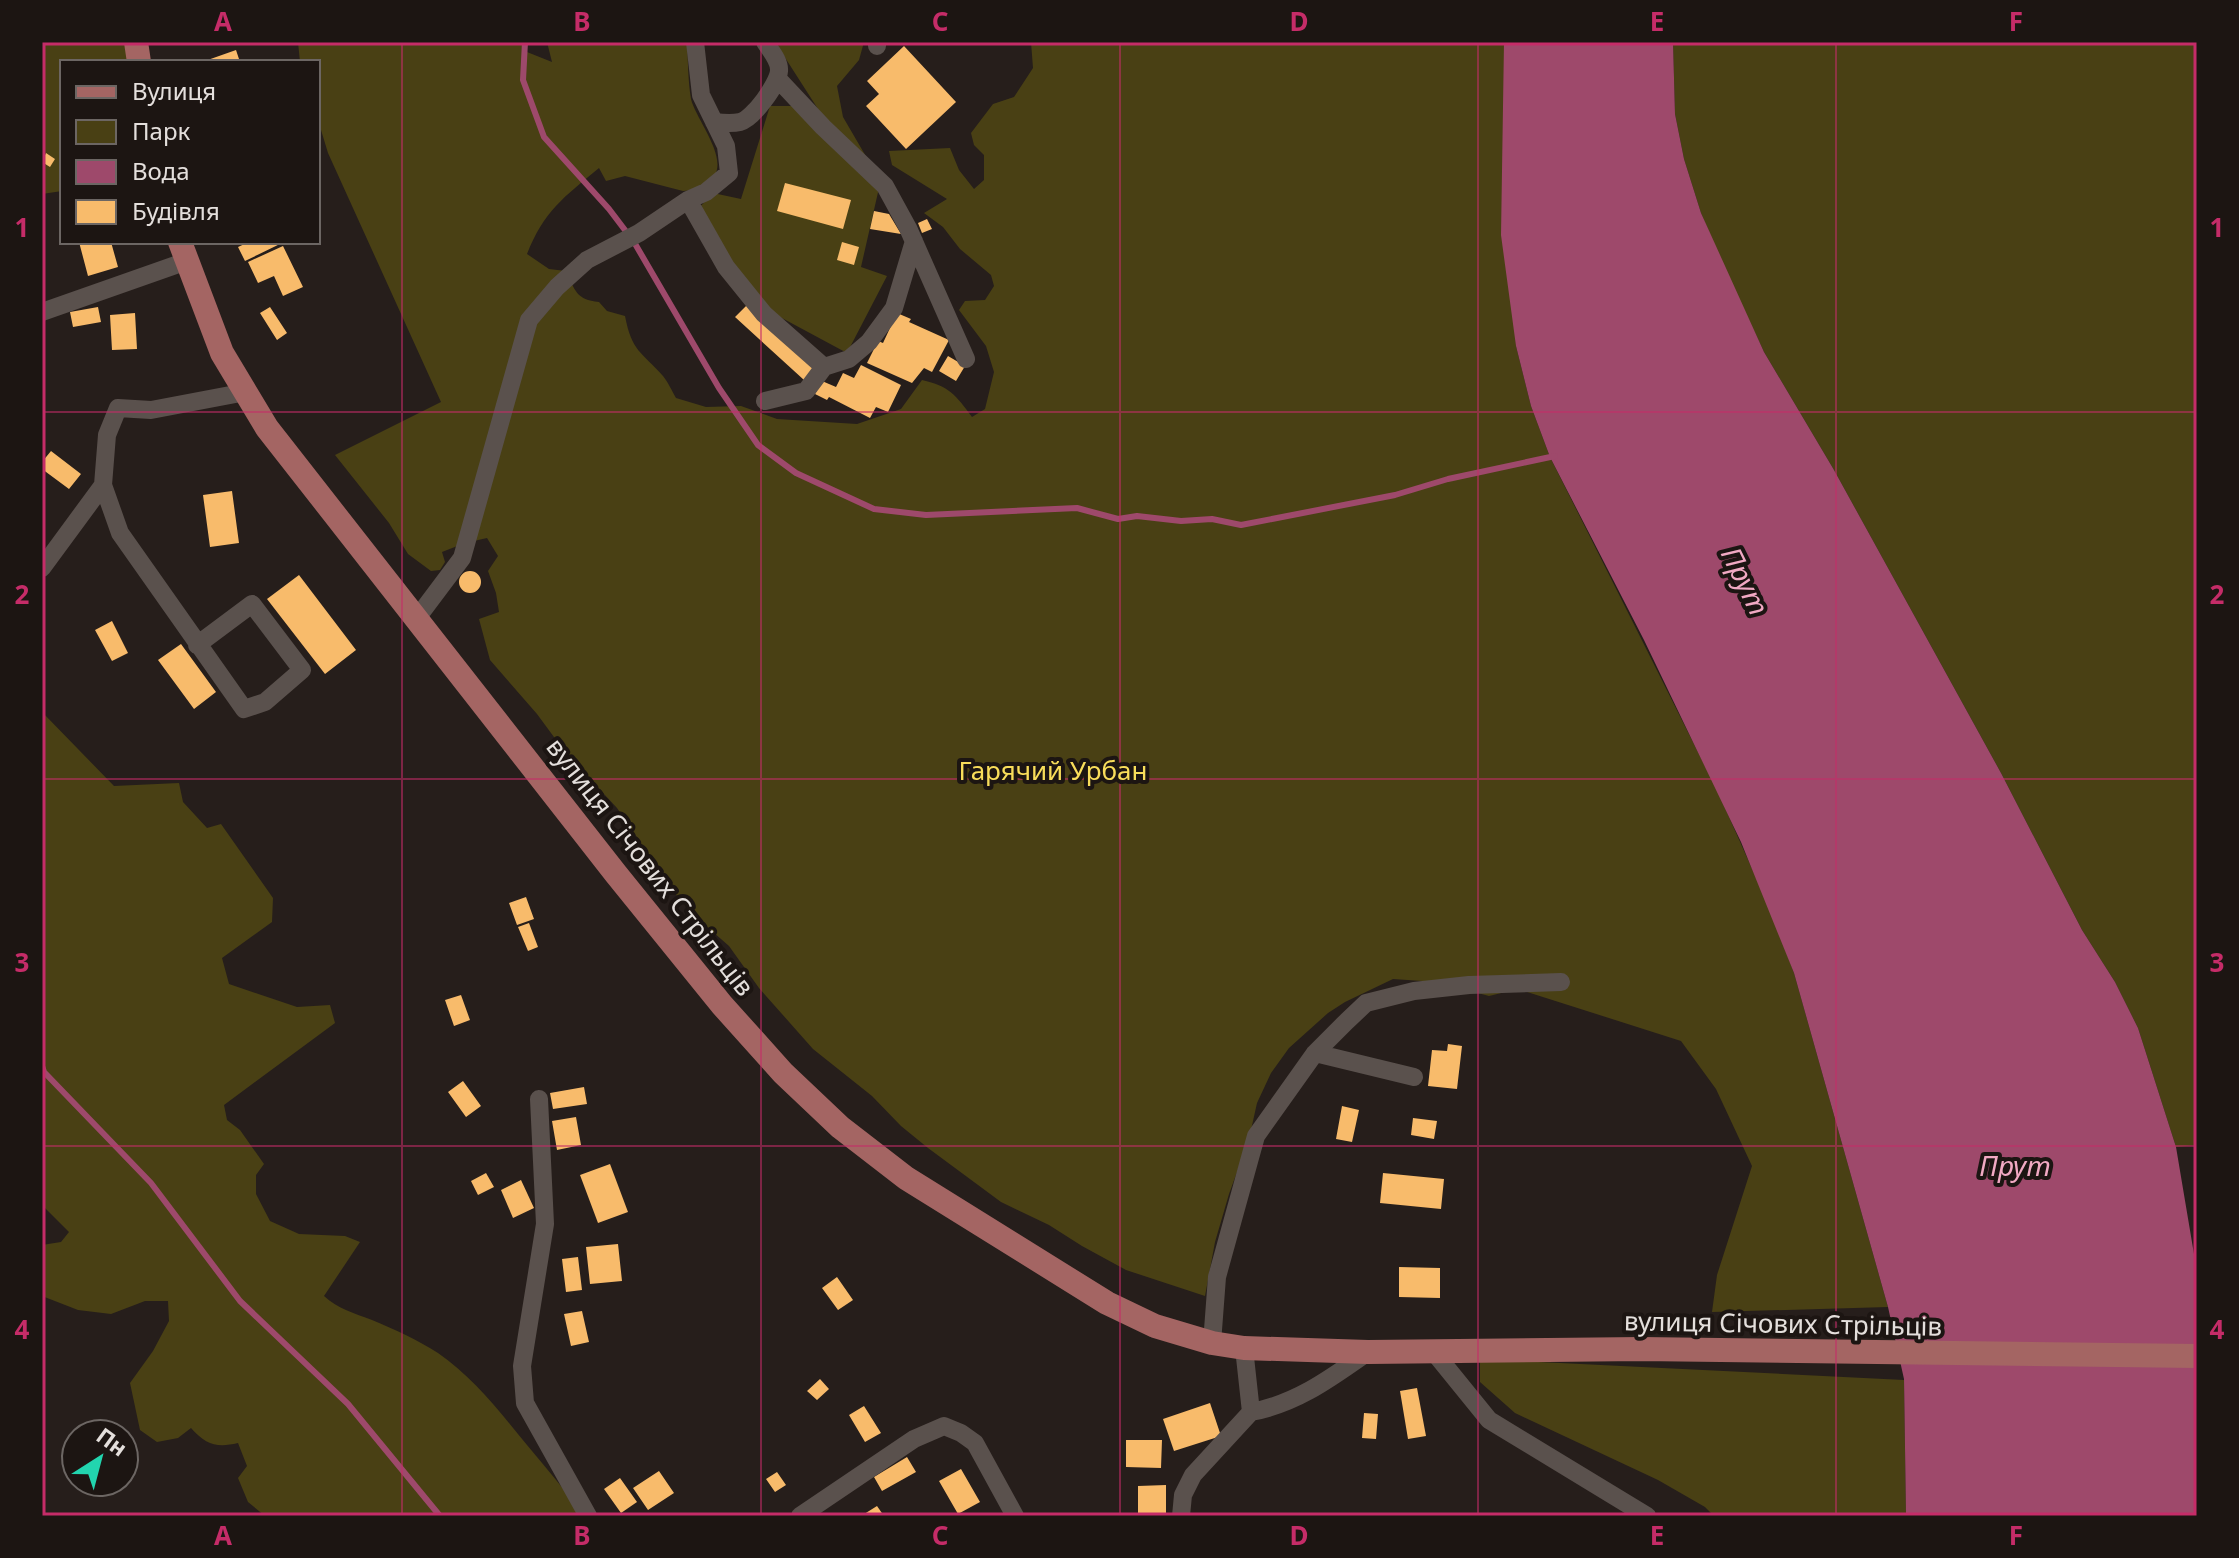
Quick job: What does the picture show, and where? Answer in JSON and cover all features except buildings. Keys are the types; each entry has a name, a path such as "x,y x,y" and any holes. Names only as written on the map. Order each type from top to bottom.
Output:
{"main road":[{"name":"вулиця Січових Стрільців","path":"184,252 222,353 267,428 722,1005 783,1073 840,1127 906,1178 1107,1303 1155,1326 1212,1343 1244,1348 1368,1352 1641,1349 2197,1356"}],"street":[{"path":"417,618 462,558 529,320 557,287 587,260 706,192 729,173 726,146 701,95 695,42"},
{"path":"714,122 738,123 747,119 761,104 777,78 778,64 765,42"},
{"path":"777,78 885,186 914,241 966,359"},
{"path":"688,200 726,267 764,314 824,367"},
{"path":"765,401 806,391 824,367 849,359 869,342 894,308 914,241"},
{"path":"42,312 184,252"},
{"path":"197,645 252,604 302,670 265,702 244,709 197,645 120,533 103,485 107,435 118,408 151,410 246,392"},
{"path":"42,568 103,485"},
{"path":"1212,1343 1217,1277 1256,1136 1315,1053 1366,1003 1414,991 1469,985 1561,982"},
{"path":"1315,1053 1414,1077"},
{"path":"539,1099 545,1224 522,1366 525,1403 588,1516"},
{"path":"1244,1348 1251,1412"},
{"path":"1433,1351 1489,1420 1647,1516"},
{"path":"1181,1516 1183,1495 1193,1475 1251,1412 1317,1389 1368,1352"},
{"path":"804,1515 914,1439 944,1426 975,1443 1015,1516"}],"green space":[{"path":"42,42 126,42 130,60 60,60 60,191 42,194"},
{"name":"Гарячий Урбан","path":"298,42 525,42 527,52 552,62 547,42 687,42 691,99 716,155 714,176 698,187 683,191 625,176 606,181 599,168 548,216 527,254 549,269 566,271 574,289 585,299 599,302 607,311 625,316 634,344 663,376 676,398 706,407 741,406 777,419 857,424 901,409 922,380 951,392 972,417 985,409 994,372 986,346 959,310 965,301 985,300 994,286 991,275 960,249 943,227 924,213 947,199 892,165 889,151 950,148 959,170 974,189 984,180 984,155 974,145 971,133 993,104 1014,97 1033,68 1031,42 1504,42 1516,346 1531,406 1550,457 1717,790 1769,907 1794,973 1888,1307 1712,1312 1717,1275 1752,1166 1716,1089 1681,1041 1518,989 1489,996 1437,982 1393,979 1328,1013 1289,1048 1271,1073 1257,1103 1249,1139 1215,1242 1205,1296 1126,1270 1049,1225 1001,1202 928,1148 872,1096 813,1049 759,988 729,946 679,899 617,808 565,752 490,660 479,619 499,612 488,571 498,556 487,538 442,552 445,562 440,570 431,571 408,554 389,523 335,455 441,402 328,153 320,127 320,60 300,60"},
{"path":"775,42 864,42 859,60 837,86 843,117 871,165 827,123"},
{"path":"1673,42 2197,42 2197,1145 2176,1147 2138,1028 2115,982 2082,930 2001,773 1834,470 1764,352 1701,213 1684,159 1675,114"},
{"path":"770,106 792,106 879,188 861,267 887,276 847,353 767,310 697,210 713,193 741,199"},
{"path":"42,712 114,786 179,783 183,802 207,828 221,824 273,898 272,922 222,958 229,984 297,1007 330,1005 335,1023 224,1105 227,1120 240,1130 264,1164 256,1175 256,1194 270,1221 299,1234 345,1236 360,1242 324,1296 341,1307 414,1339 451,1362 496,1408 584,1516 265,1516 248,1502 238,1478 247,1466 238,1443 212,1444 191,1428 178,1438 157,1442 140,1430 140,1418 137,1418 130,1383 153,1351 169,1321 168,1301 145,1301 111,1314 78,1310 42,1296 42,1245 61,1242 69,1232 42,1205"},
{"path":"1480,1359 1904,1380 1906,1516 1714,1516 1705,1507 1658,1480 1515,1413 1480,1382"}],"water":[{"name":"Прут","path":"1504,42 1673,42 1675,114 1684,159 1701,213 1764,352 1834,470 2138,1028 2176,1147 2197,1272 2197,1516 1906,1516 1904,1379 1888,1307 1794,973 1741,842 1644,640 1550,457 1531,406 1516,346 1501,235"}],"waterway":[{"path":"525,42 523,80 544,137 609,209 634,242 719,388 758,445 796,473 874,509 926,515 1077,508 1118,519 1137,516 1181,521 1212,519 1241,525 1395,495 1448,479 1555,456"},
{"path":"42,1066 44,1072 151,1183 240,1301 348,1404 440,1516"}]}
